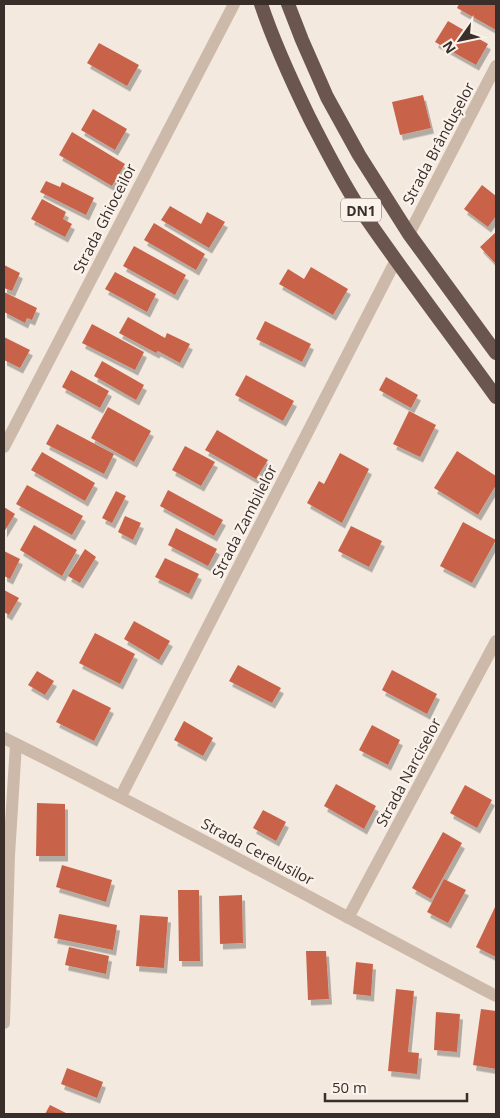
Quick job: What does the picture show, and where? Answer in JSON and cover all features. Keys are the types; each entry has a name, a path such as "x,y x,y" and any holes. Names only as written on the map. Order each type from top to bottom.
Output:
{"highway":[{"name":"DN1","path":"260,4 294,86 324,146 357,204 496,397"},
{"name":"DN1","path":"288,4 327,98 360,155 409,234 496,353"}],"street":[{"name":"Strada Ghioceilor","path":"4,447 234,4"},
{"name":"Strada Brândușelor","path":"409,234 496,66"},
{"name":"Strada Zambilelor","path":"121,796 396,260"},
{"name":"Strada Narciselor","path":"348,918 491,662 496,641"},
{"name":"Strada Cerelusilor","path":"4,738 121,796 496,996"},
{"path":"4,1023 6,854 16,744"}],"building":[{"path":"459,4 496,4 496,30 457,8"},
{"path":"448,21 488,44 476,65 435,42"},
{"path":"99,43 139,65 127,86 87,63"},
{"path":"423,95 431,128 400,135 392,102"},
{"path":"93,109 127,129 115,150 81,130"},
{"path":"72,132 125,164 112,186 59,155"},
{"path":"46,181 60,187 62,182 94,198 86,215 40,192"},
{"path":"482,185 496,196 496,216 488,227 464,209"},
{"path":"42,199 66,212 63,219 72,224 65,237 31,219"},
{"path":"170,206 201,224 207,212 225,222 209,248 161,220"},
{"path":"154,223 205,254 196,270 144,240"},
{"path":"496,232 496,264 480,247"},
{"path":"134,246 186,275 175,295 123,266"},
{"path":"4,265 20,273 12,291 4,288"},
{"path":"311,267 348,289 333,315 279,284 288,269 304,279"},
{"path":"115,272 156,294 147,312 105,289"},
{"path":"4,292 37,308 32,320 27,318 25,323 4,312"},
{"path":"128,317 165,338 167,333 190,344 180,363 158,351 156,353 119,333"},
{"path":"265,321 311,344 302,362 256,339"},
{"path":"92,324 144,352 135,370 82,343"},
{"path":"4,337 30,350 20,368 4,360"},
{"path":"102,361 144,385 136,400 94,376"},
{"path":"71,370 109,391 100,408 62,387"},
{"path":"246,375 294,401 283,421 235,395"},
{"path":"386,377 418,395 411,408 379,390"},
{"path":"108,407 151,431 134,462 91,438"},
{"path":"409,411 436,425 420,457 393,444"},
{"path":"57,424 114,454 104,474 46,444"},
{"path":"217,430 268,460 256,479 205,450"},
{"path":"185,446 215,462 201,486 172,470"},
{"path":"457,451 496,476 496,485 478,515 434,488"},
{"path":"42,452 95,483 85,501 31,470"},
{"path":"340,453 369,469 342,523 307,503 319,481 324,484"},
{"path":"27,485 83,516 72,535 16,504"},
{"path":"168,490 223,520 214,536 160,506"},
{"path":"116,491 126,496 112,523 102,518"},
{"path":"4,507 15,514 4,532"},
{"path":"125,516 141,523 133,540 118,532"},
{"path":"463,522 496,540 472,583 440,566"},
{"path":"34,525 77,550 62,576 20,550"},
{"path":"351,526 382,541 369,567 338,551"},
{"path":"176,528 217,549 208,566 168,545"},
{"path":"85,549 96,557 80,583 68,576"},
{"path":"4,551 20,559 10,579 4,576"},
{"path":"165,558 199,574 189,594 155,577"},
{"path":"4,590 19,598 9,615 4,612"},
{"path":"134,621 170,641 159,660 124,639"},
{"path":"95,633 135,654 120,684 79,663"},
{"path":"238,665 281,688 272,703 229,681"},
{"path":"392,670 437,694 427,714 382,690"},
{"path":"37,671 54,681 45,695 28,685"},
{"path":"73,689 111,708 94,741 56,722"},
{"path":"184,721 213,738 203,756 174,740"},
{"path":"372,725 400,740 388,765 359,750"},
{"path":"336,784 376,806 364,829 324,806"},
{"path":"465,785 492,800 477,828 450,813"},
{"path":"37,803 65,804 65,856 36,856"},
{"path":"263,810 286,822 276,841 253,828"},
{"path":"443,832 462,843 431,899 412,888"},
{"path":"62,865 112,880 106,902 56,887"},
{"path":"444,879 466,890 448,923 427,912"},
{"path":"178,890 199,890 200,961 179,961"},
{"path":"242,895 243,943 220,944 219,896"},
{"path":"496,905 496,957 476,947"},
{"path":"59,914 117,925 113,950 54,938"},
{"path":"140,915 168,917 164,968 136,966"},
{"path":"69,947 109,956 106,974 65,965"},
{"path":"306,951 326,951 329,999 308,1000"},
{"path":"356,962 373,964 371,996 353,994"},
{"path":"396,989 414,991 408,1052 419,1053 417,1074 388,1071"},
{"path":"481,1009 496,1011 496,1069 473,1065"},
{"path":"436,1012 460,1014 457,1052 434,1050"},
{"path":"67,1068 103,1082 97,1098 61,1084"},
{"path":"50,1105 68,1114 45,1114"}]}
